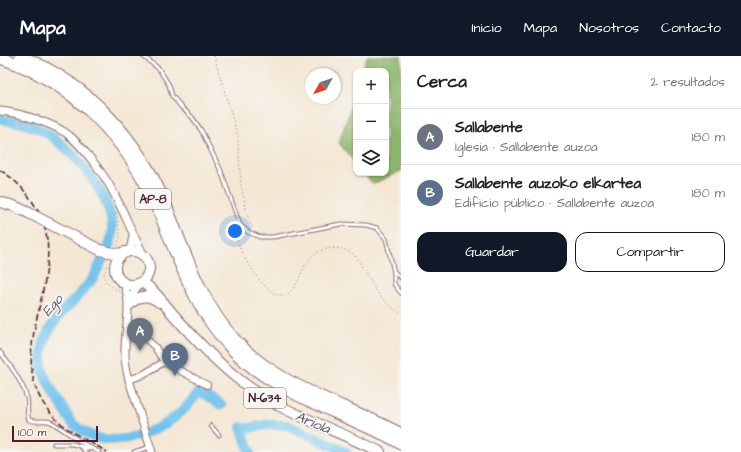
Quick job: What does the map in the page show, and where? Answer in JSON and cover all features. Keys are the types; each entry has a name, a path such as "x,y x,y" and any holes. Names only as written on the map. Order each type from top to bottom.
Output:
{"highway":[{"name":"AP-8","path":"20,56 51,71 100,107 133,145 146,163 156,182 196,279 217,317 236,341 268,373"},
{"name":"AP-8","path":"0,58 45,78 71,95 110,131 137,166 148,186 188,283 210,323 232,349 247,363 268,373 295,390 401,444"},
{"path":"0,202 14,206 115,252 135,251 144,255 149,264 161,300"},
{"path":"115,252 117,260 115,270"},
{"path":"115,252 112,263 120,280 124,284 141,284 152,289 161,300"},
{"path":"141,284 149,274 150,269"},
{"path":"129,305 139,297 149,296 172,312"},
{"name":"N-634","path":"161,300 218,363 238,380 284,409 380,452"},
{"name":"AP-8","path":"295,390 379,422 401,434"}],"street":[{"path":"0,111 25,116 51,125 67,134 86,153 112,189 133,236 144,255"},
{"path":"115,252 133,236"},
{"path":"124,284 127,290 129,305"},
{"path":"141,284 134,292 129,305 125,355 129,380 152,448"},
{"path":"127,321 155,347 161,354 164,362 207,385"},
{"path":"129,380 142,375 164,362"}],"lane":[{"path":"143,56 160,69 172,96 192,117 201,130 221,171 240,225 248,232 260,237 273,237 341,224 366,225 377,228 386,239 394,272 394,284 401,293"},
{"path":"394,272 401,278"},
{"path":"0,352 23,386 27,399 29,420 35,422 46,420 98,452"},
{"path":"211,426 219,435"},
{"path":"54,444 72,444 98,452"},
{"path":"80,446 86,452"},
{"path":"134,452 152,448"}],"path":[{"path":"214,56 238,137 241,185 246,211 254,235"},
{"path":"115,211 120,235 115,252"},
{"path":"240,225 236,236 242,253 252,271 267,287 277,294 287,295 293,290 307,263 316,253 327,248 342,249 355,256 377,292 389,306 401,313"}],"green space":[{"path":"367,56 401,56 401,171 373,184 366,176 389,176 389,68 363,68"},
{"path":"353,100 353,160 339,143"}],"waterway":[{"name":"Ego","path":"0,119 38,128 60,143 74,156 91,177 104,198 112,222 111,239 95,276 60,314 48,332 44,342 42,353 42,367 44,374 54,394 73,424 79,429 95,437 113,440 124,439 146,433 166,423 183,410 199,393 204,394 221,405"},
{"name":"Ariola","path":"243,429 267,425 287,425 346,452"},
{"name":"Ego","path":"241,427 250,452"}],"railway":[{"path":"0,170 16,182 29,197 37,209 46,234 48,260 33,337 31,362 35,386 48,410 54,417 75,434 107,452"}],"place":[{"name":"Sallabente","path":"140,351"},
{"name":"Sallabente auzoko elkartea","path":"175,376"}]}
